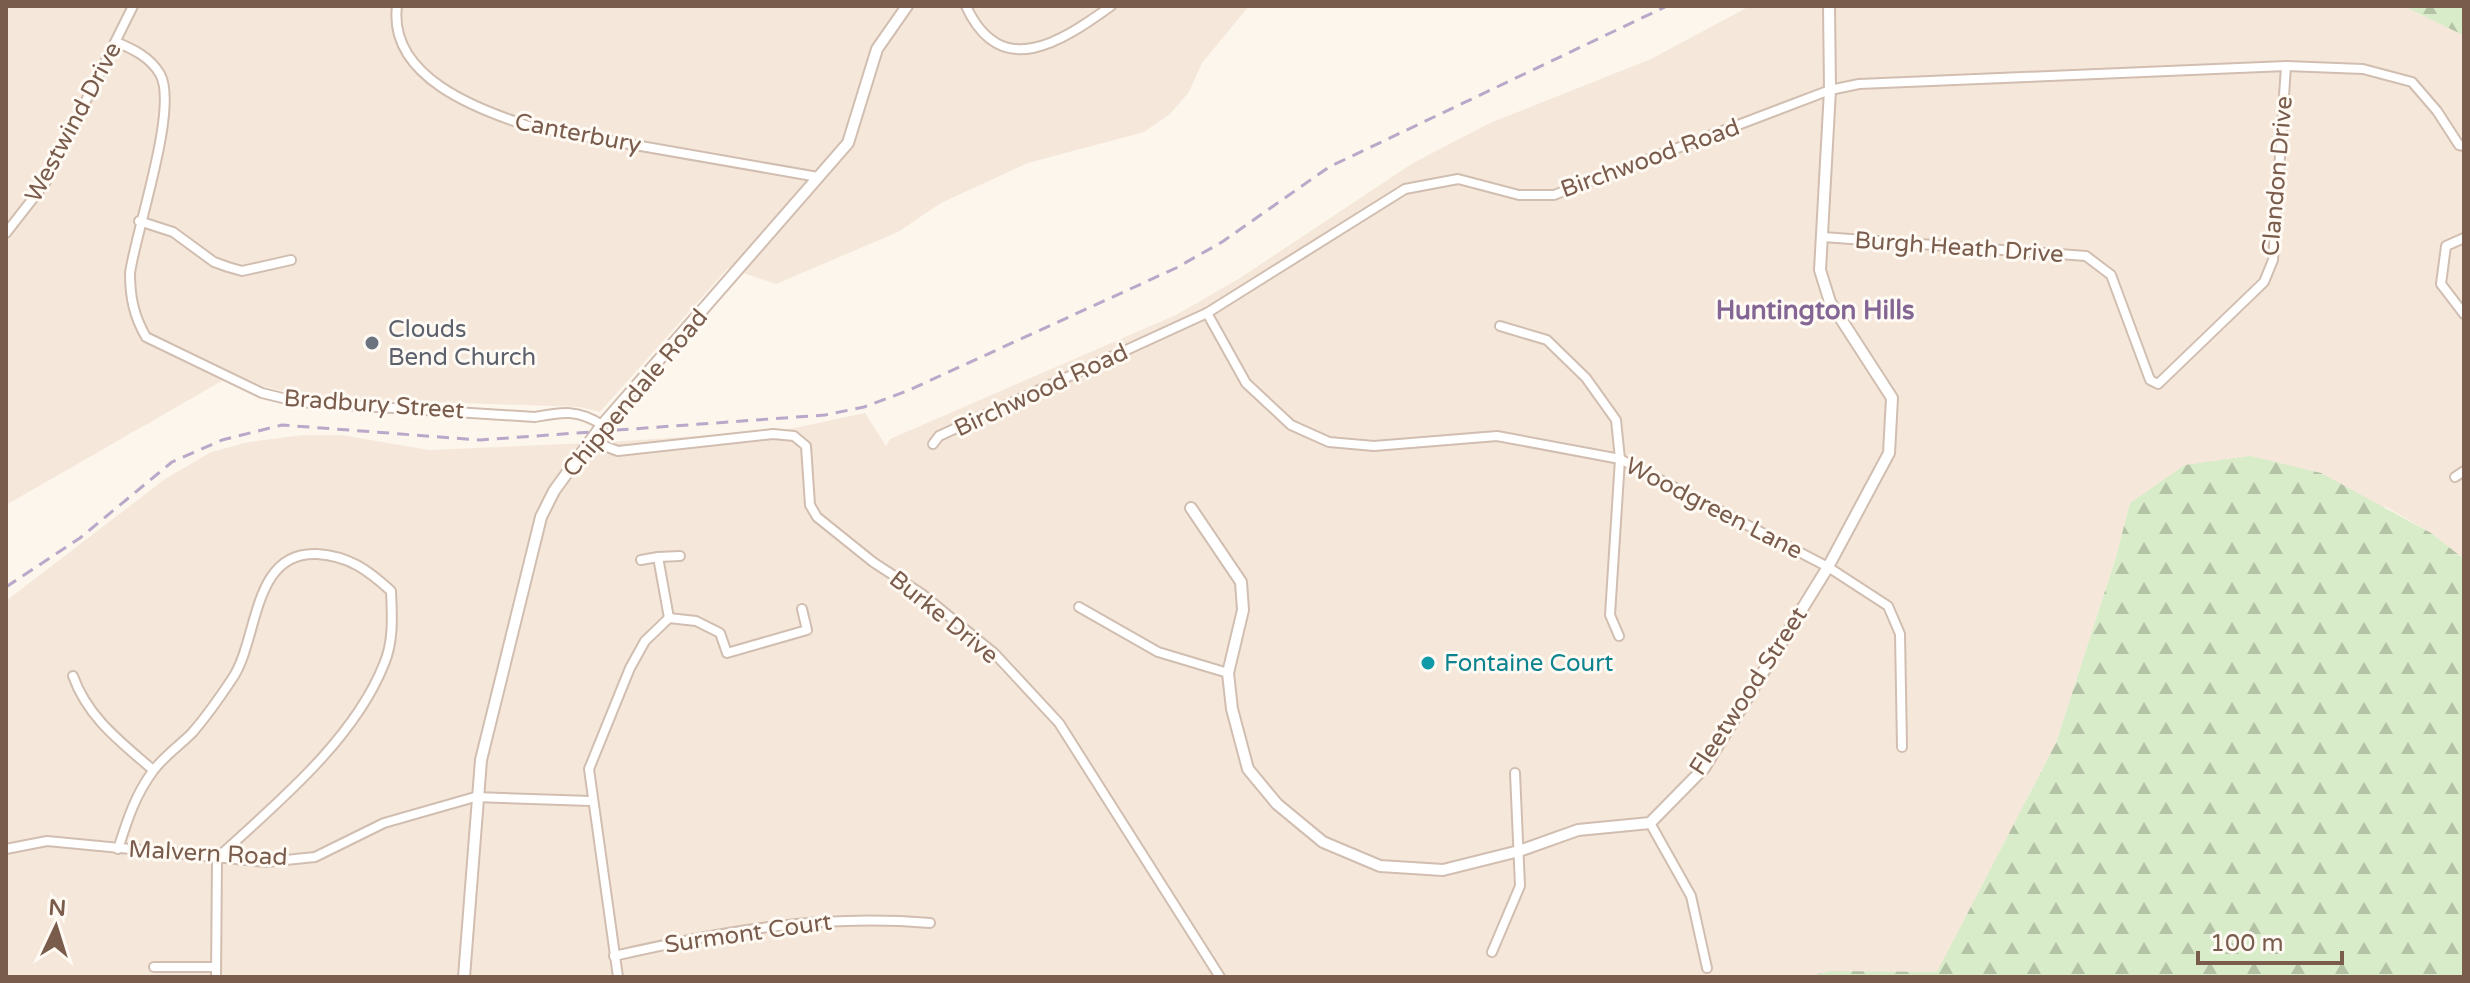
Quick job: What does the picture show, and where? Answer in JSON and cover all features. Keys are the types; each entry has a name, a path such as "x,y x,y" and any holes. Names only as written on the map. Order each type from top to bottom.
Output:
{"street":[{"name":"Westwind Drive","path":"6,233 45,183 133,6"},
{"name":"Canterbury","path":"397,6 399,37 405,53 417,67 452,93 504,118 544,130 818,177"},
{"name":"Chippendale Road","path":"464,977 475,797 481,760 531,547 554,491 602,425 848,143 877,49 907,6"},
{"path":"966,6 980,33 1006,49 1020,50 1055,43 1111,6"},
{"name":"Fleetwood Street","path":"1650,823 1704,768 1828,567 1889,453 1892,398 1830,302 1820,270 1830,90 1829,6"},
{"name":"Bradbury Street","path":"116,42 150,62 165,88 165,123 139,221 130,273 130,296 146,337 262,393 322,404 535,417 573,411 586,414 602,425"},
{"path":"2286,66 2363,69 2412,82 2437,111 2459,145 2464,146"},
{"name":"Birchwood Road","path":"933,444 939,436 1207,313 1405,189 1458,179 1519,195 1554,195 1830,90 1859,84 2286,66"},
{"name":"Clandon Drive","path":"2158,384 2264,282 2269,271 2273,260 2286,66"},
{"path":"139,221 173,232 214,262 228,267 252,270 291,260"},
{"name":"Burgh Heath Drive","path":"1823,237 2086,256 2111,275 2150,380 2158,384"},
{"path":"2464,238 2446,246 2441,284 2464,314"},
{"name":"Woodgreen Lane","path":"1207,313 1246,383 1291,425 1329,442 1374,446 1497,436 1620,459 1828,567 1888,606 1900,634 1902,747"},
{"path":"1500,326 1547,340 1586,378 1616,420 1620,459 1610,615 1619,636"},
{"name":"Burke Drive","path":"591,441 618,451 773,434 794,436 806,446 810,505 817,517 873,562 922,594 995,654 1059,723 1220,977"},
{"path":"2455,477 2464,471"},
{"path":"1191,508 1241,582 1243,610 1228,673 1232,709 1248,769 1277,804 1323,842 1380,866 1443,870 1519,851 1578,830 1650,823 1691,896 1707,968"},
{"path":"118,849 132,805 153,770 194,731 235,676 258,605 275,569 303,554 338,555 369,571 391,591 393,626 385,664 350,722 313,770 217,858 216,972 154,967"},
{"path":"641,560 680,556"},
{"path":"658,557 669,618"},
{"path":"1079,607 1158,652 1228,673"},
{"path":"669,618 696,621 720,633 727,653 807,630 802,609"},
{"path":"618,977 591,801 589,769 605,721 645,641 669,618"},
{"path":"73,676 82,701 105,728 153,770"},
{"path":"1492,952 1520,886 1515,773"},
{"name":"Malvern Road","path":"6,849 47,841 266,862 315,857 384,823 475,797 591,801"},
{"name":"Surmont Court","path":"614,956 799,921 872,918 930,923"}],"shaded area":[{"path":"6,6 1249,6 1202,63 1189,92 1170,114 1144,132 1028,163 941,203 898,232 776,284 728,268 600,412 580,407 312,398 262,386 234,374 6,505"},
{"name":"Huntington Hills","path":"1750,6 2403,6 2464,35 2464,559 2431,533 2386,507 2130,503 2116,557 2056,743 1937,973 1830,971 1805,977 6,977 6,601 165,479 211,452 249,442 303,435 341,435 429,450 610,442 785,430 865,413 886,446 890,439 1176,315 1240,278 1413,163 1490,123 1651,59"}],"green space":[{"path":"2403,6 2464,6 2464,35 2461,34"},
{"path":"2250,456 2321,473 2431,533 2464,559 2464,977 1805,977 1830,971 1937,972 2056,743 2116,557 2130,503 2185,465"}],"railway":[{"path":"6,587 80,538 172,462 222,440 282,425 480,440 825,415 864,407 907,391 1176,268 1222,242 1329,167 1667,6"}],"place":[{"name":"Clouds Bend Church","path":"372,343"},
{"name":"Fontaine Court","path":"1428,663"}],"district":[{"name":"Huntington Hills","path":"1815,310"}]}
